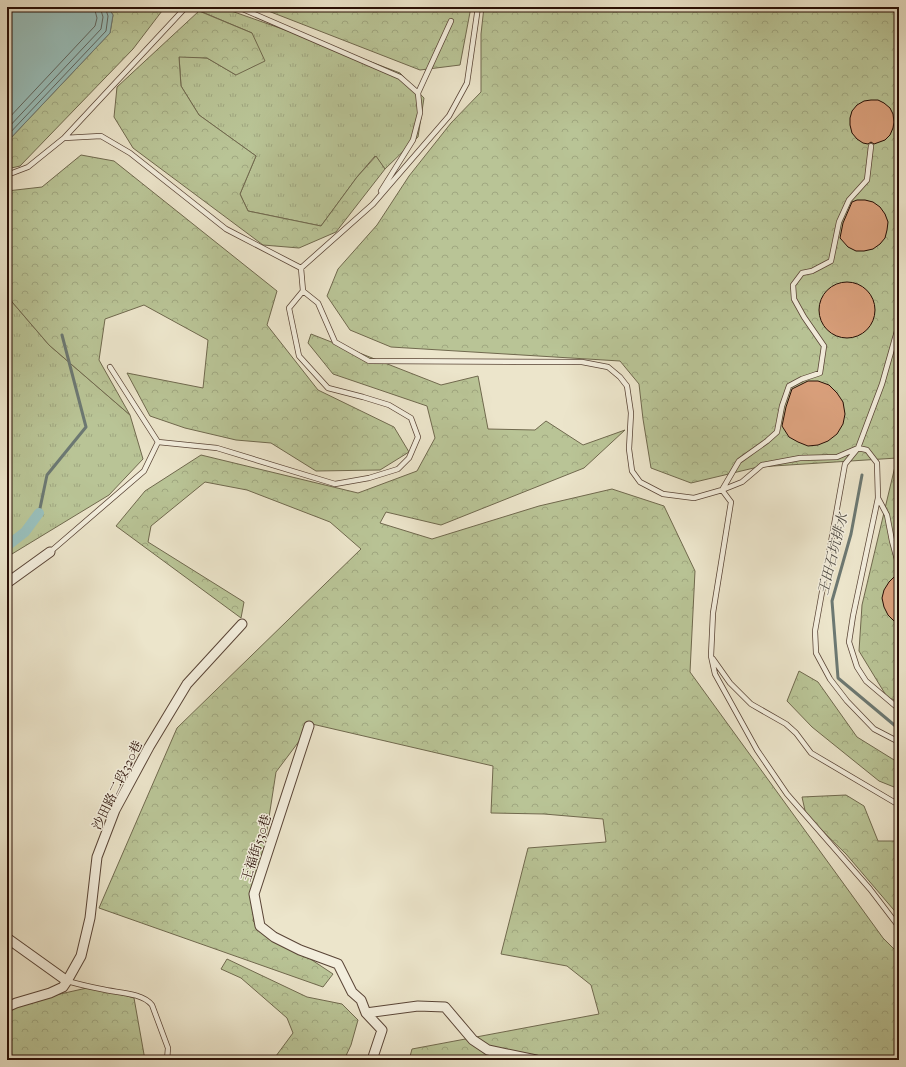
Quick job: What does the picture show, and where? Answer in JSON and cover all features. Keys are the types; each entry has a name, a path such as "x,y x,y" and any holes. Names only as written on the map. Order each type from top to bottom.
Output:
{"street":[{"path":"7,583 50,552"},
{"name":"沙田路二段320巷","path":"7,1007 50,993 63,987 67,981 81,956 90,918 97,857 115,810 149,747 187,684 242,624"},
{"name":"王福街530巷","path":"309,726 254,894 260,926 274,937 300,950 338,964 352,992 361,1000 366,1013 382,1030 372,1060"},
{"path":"7,938 67,981"},
{"path":"366,1013 418,1006 445,1007 473,1040 488,1050 536,1060"}],"lane":[{"path":"7,174 28,167 64,138 186,7"},
{"path":"238,7 400,77 418,93"},
{"path":"301,268 373,204 449,116 467,83 478,7"},
{"path":"373,204 413,140 420,113 418,93 451,21"},
{"path":"64,138 102,136 130,153 226,229 301,268"},
{"path":"722,490 739,461 777,432 782,406 789,386 802,379 820,373 824,346 804,317 794,299 794,285 802,273 812,271 831,261 839,222 849,200 867,180 871,146"},
{"path":"158,442 217,448 335,484 369,478 398,469 409,458 418,437 411,418 389,405 328,388 299,356 289,308 303,291 301,268"},
{"path":"303,291 318,303 335,342 369,361 582,362 608,367 620,377 627,386 631,413 628,449 632,471 640,482 663,494 694,498 722,490 742,482 762,465 800,458 837,457 858,448 867,450 877,463 878,498 853,616 849,642 857,667 866,681 899,709"},
{"path":"899,324 882,384 858,448 845,464 815,631 816,653 830,680 847,701 874,729 899,742"},
{"path":"110,367 158,442"},
{"path":"50,552 144,471 158,442"},
{"path":"722,490 731,502 713,613 711,656 715,674 757,750 787,794 870,889 899,927"},
{"path":"878,498 887,515 899,567"},
{"path":"711,656 730,683 751,704 786,724 796,733 811,753 899,805"},
{"path":"67,981 103,990 130,994 149,1001 152,1005 168,1048 167,1060"}],"green space":[{"path":"108,7 165,7 133,49 20,166 7,169 7,142 110,33 113,15"},
{"path":"211,7 220,7 400,73 424,98 418,137 385,169 375,156 357,177 321,226 248,211 240,194 256,156 199,115 181,86 179,56 207,58 236,75 252,33 200,11"},
{"path":"258,7 471,7 460,65 420,70"},
{"path":"484,7 899,7 899,702 887,697 859,651 862,605 897,458 758,467 691,483 651,468 639,384 620,361 391,347 350,330 327,296 338,269 377,225 409,176 451,123 481,92 481,34"},
{"path":"199,11 252,33 265,61 236,75 207,58 179,57 181,86 199,115 256,156 240,194 248,211 321,226 357,177 376,156 385,169 336,232 299,248 263,245 133,148 114,117 117,87"},
{"path":"81,155 114,161 277,291 267,325 318,390 394,427 409,452 380,470 316,471 271,443 236,440 185,428 150,416 127,373 203,388 208,340 144,305 105,319 99,360 130,415 49,345 7,296 7,191 42,187"},
{"path":"7,296 49,345 130,415 143,459 109,495 7,557"},
{"path":"311,334 441,385 478,376 488,429 535,430 546,421 583,445 625,430 584,468 441,525 386,512 380,523 432,539 539,506 612,489 664,506 695,571 690,672 883,938 899,954 899,1060 409,1060 412,1049 599,1014 591,985 567,966 501,954 528,848 606,842 603,819 544,814 491,813 493,766 312,724 276,772 253,921 333,974 323,987 99,908 177,728 361,549 330,522 247,490 205,482 151,526 148,542 244,602 241,618 116,526 145,491 201,455 358,493 417,471 435,438 427,406 333,374 308,343"},
{"path":"799,671 818,682 857,737 899,763 899,789 879,781 812,727 787,701"},
{"path":"846,795 864,806 878,841 899,841 899,916 846,854 806,815 802,797"},
{"path":"227,959 307,997 342,1004 358,1020 351,1045 344,1060 273,1060 293,1033 287,1018 241,978 221,969"},
{"path":"96,986 134,998 145,1060 7,1060 7,1010 24,1002"}],"water":[{"path":"7,7 108,7 113,15 110,33 7,142"}],"building":[{"path":"878,100 890,108 893,114 894,122 890,135 885,140 874,144 871,142 868,144 857,139 852,133 850,118 852,111 857,105 864,101"},
{"path":"857,200 873,202 880,207 888,222 885,238 873,249 856,251 848,247 840,238 843,223 852,202"},
{"path":"847,282 858,284 867,290 873,299 875,310 873,321 867,330 858,336 847,338 836,336 827,330 821,321 819,310 821,299 827,290 836,284"},
{"path":"808,381 818,381 829,385 843,402 845,414 843,424 837,434 828,441 818,445 808,446 789,437 782,426 792,389"},
{"path":"899,572 899,626 888,615 882,598 884,590 889,582"}],"waterway":[{"path":"39,513 47,475 86,427 62,335"},
{"name":"王田石坑排水","path":"862,475 851,534 832,601 838,678 899,729"},
{"path":"7,546 25,532 39,513"}]}
